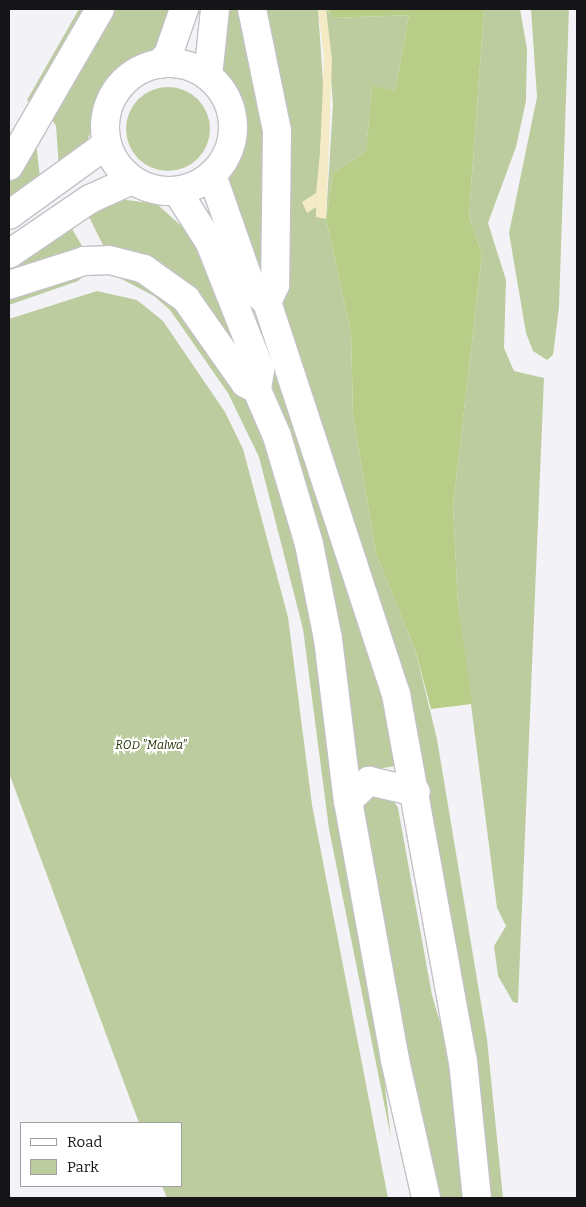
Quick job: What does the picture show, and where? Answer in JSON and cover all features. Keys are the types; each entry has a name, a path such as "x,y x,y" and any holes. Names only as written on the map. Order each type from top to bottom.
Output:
{"main road":[{"path":"9,166 100,9"},
{"path":"159,64 190,66 208,76 228,101 233,123 228,150 212,175 176,191 152,189 132,180 116,164 107,144 105,117 115,91 130,75 159,64 168,55 184,9"},
{"path":"208,76 215,9"},
{"path":"252,9 277,132 274,285 266,302"},
{"path":"9,215 107,144"},
{"path":"212,175 252,289 266,302 396,694 416,792 463,1061 478,1198"},
{"path":"9,254 90,199 132,180"},
{"path":"176,191 200,225 222,273 260,370 257,390 277,436 316,576 348,801 395,1060 426,1198"},
{"path":"9,285 84,262 109,260 144,268 181,294 245,383 257,390"},
{"path":"348,801 369,781 416,792"}],"green space":[{"path":"79,9 91,9 34,107 27,100"},
{"path":"107,9 177,9 154,52 108,87 86,144 59,168 56,126 51,118"},
{"path":"223,9 245,9 264,89 265,286 228,188 241,127 219,62"},
{"path":"260,9 318,9 324,97 316,207 326,218 333,105 326,9 335,18 409,15 395,90 372,87 366,151 333,173 326,219 351,333 353,416 376,554 415,649 437,739 487,1039 503,1198 488,1198 433,822 282,304"},
{"path":"327,9 484,9 469,216 482,254 453,507 458,603 472,704 431,709 415,649 376,554 353,416 351,333 326,219 333,173 366,151 372,86 395,90 409,15 334,18"},
{"path":"484,9 520,9 527,49 526,101 516,147 488,223 506,280 504,348 514,371 544,378 518,1003 513,1002 498,976 494,946 506,926 497,908 458,603 453,507 482,254 469,216"},
{"path":"531,9 569,9 559,307 553,355 547,360 533,351 526,333 509,233 537,97"},
{"path":"168,87 184,90 198,99 207,113 210,129 207,145 198,159 184,168 168,171 152,168 138,159 129,145 126,129 129,113 138,99 152,90"},
{"path":"35,133 40,177 9,208 9,181"},
{"path":"119,199 157,204 189,233 255,375 199,305 107,253 86,211"},
{"path":"68,222 85,251 9,278 9,262"},
{"path":"110,273 160,285 242,391 266,438 305,575 381,1051 391,1138 329,829 303,629 259,457 228,393 170,310 154,296"},
{"path":"86,274 78,281 9,305 9,292"},
{"name":"ROD \"Malwa\"","path":"97,291 137,300 163,321 225,412 243,449 288,617 312,805 388,1198 167,1198 162,1187 182,1187 182,1122 139,1122 9,773 9,319"},
{"path":"266,335 385,697 395,766 360,772 354,767 305,490 255,339"},
{"path":"374,795 392,798 398,808 432,995 452,1063 467,1198 436,1198 397,1015 361,807"}],"sand":[{"path":"318,9 326,9 332,60 326,219 316,217 316,207 307,213 302,202 316,193 320,155 324,57"}]}
